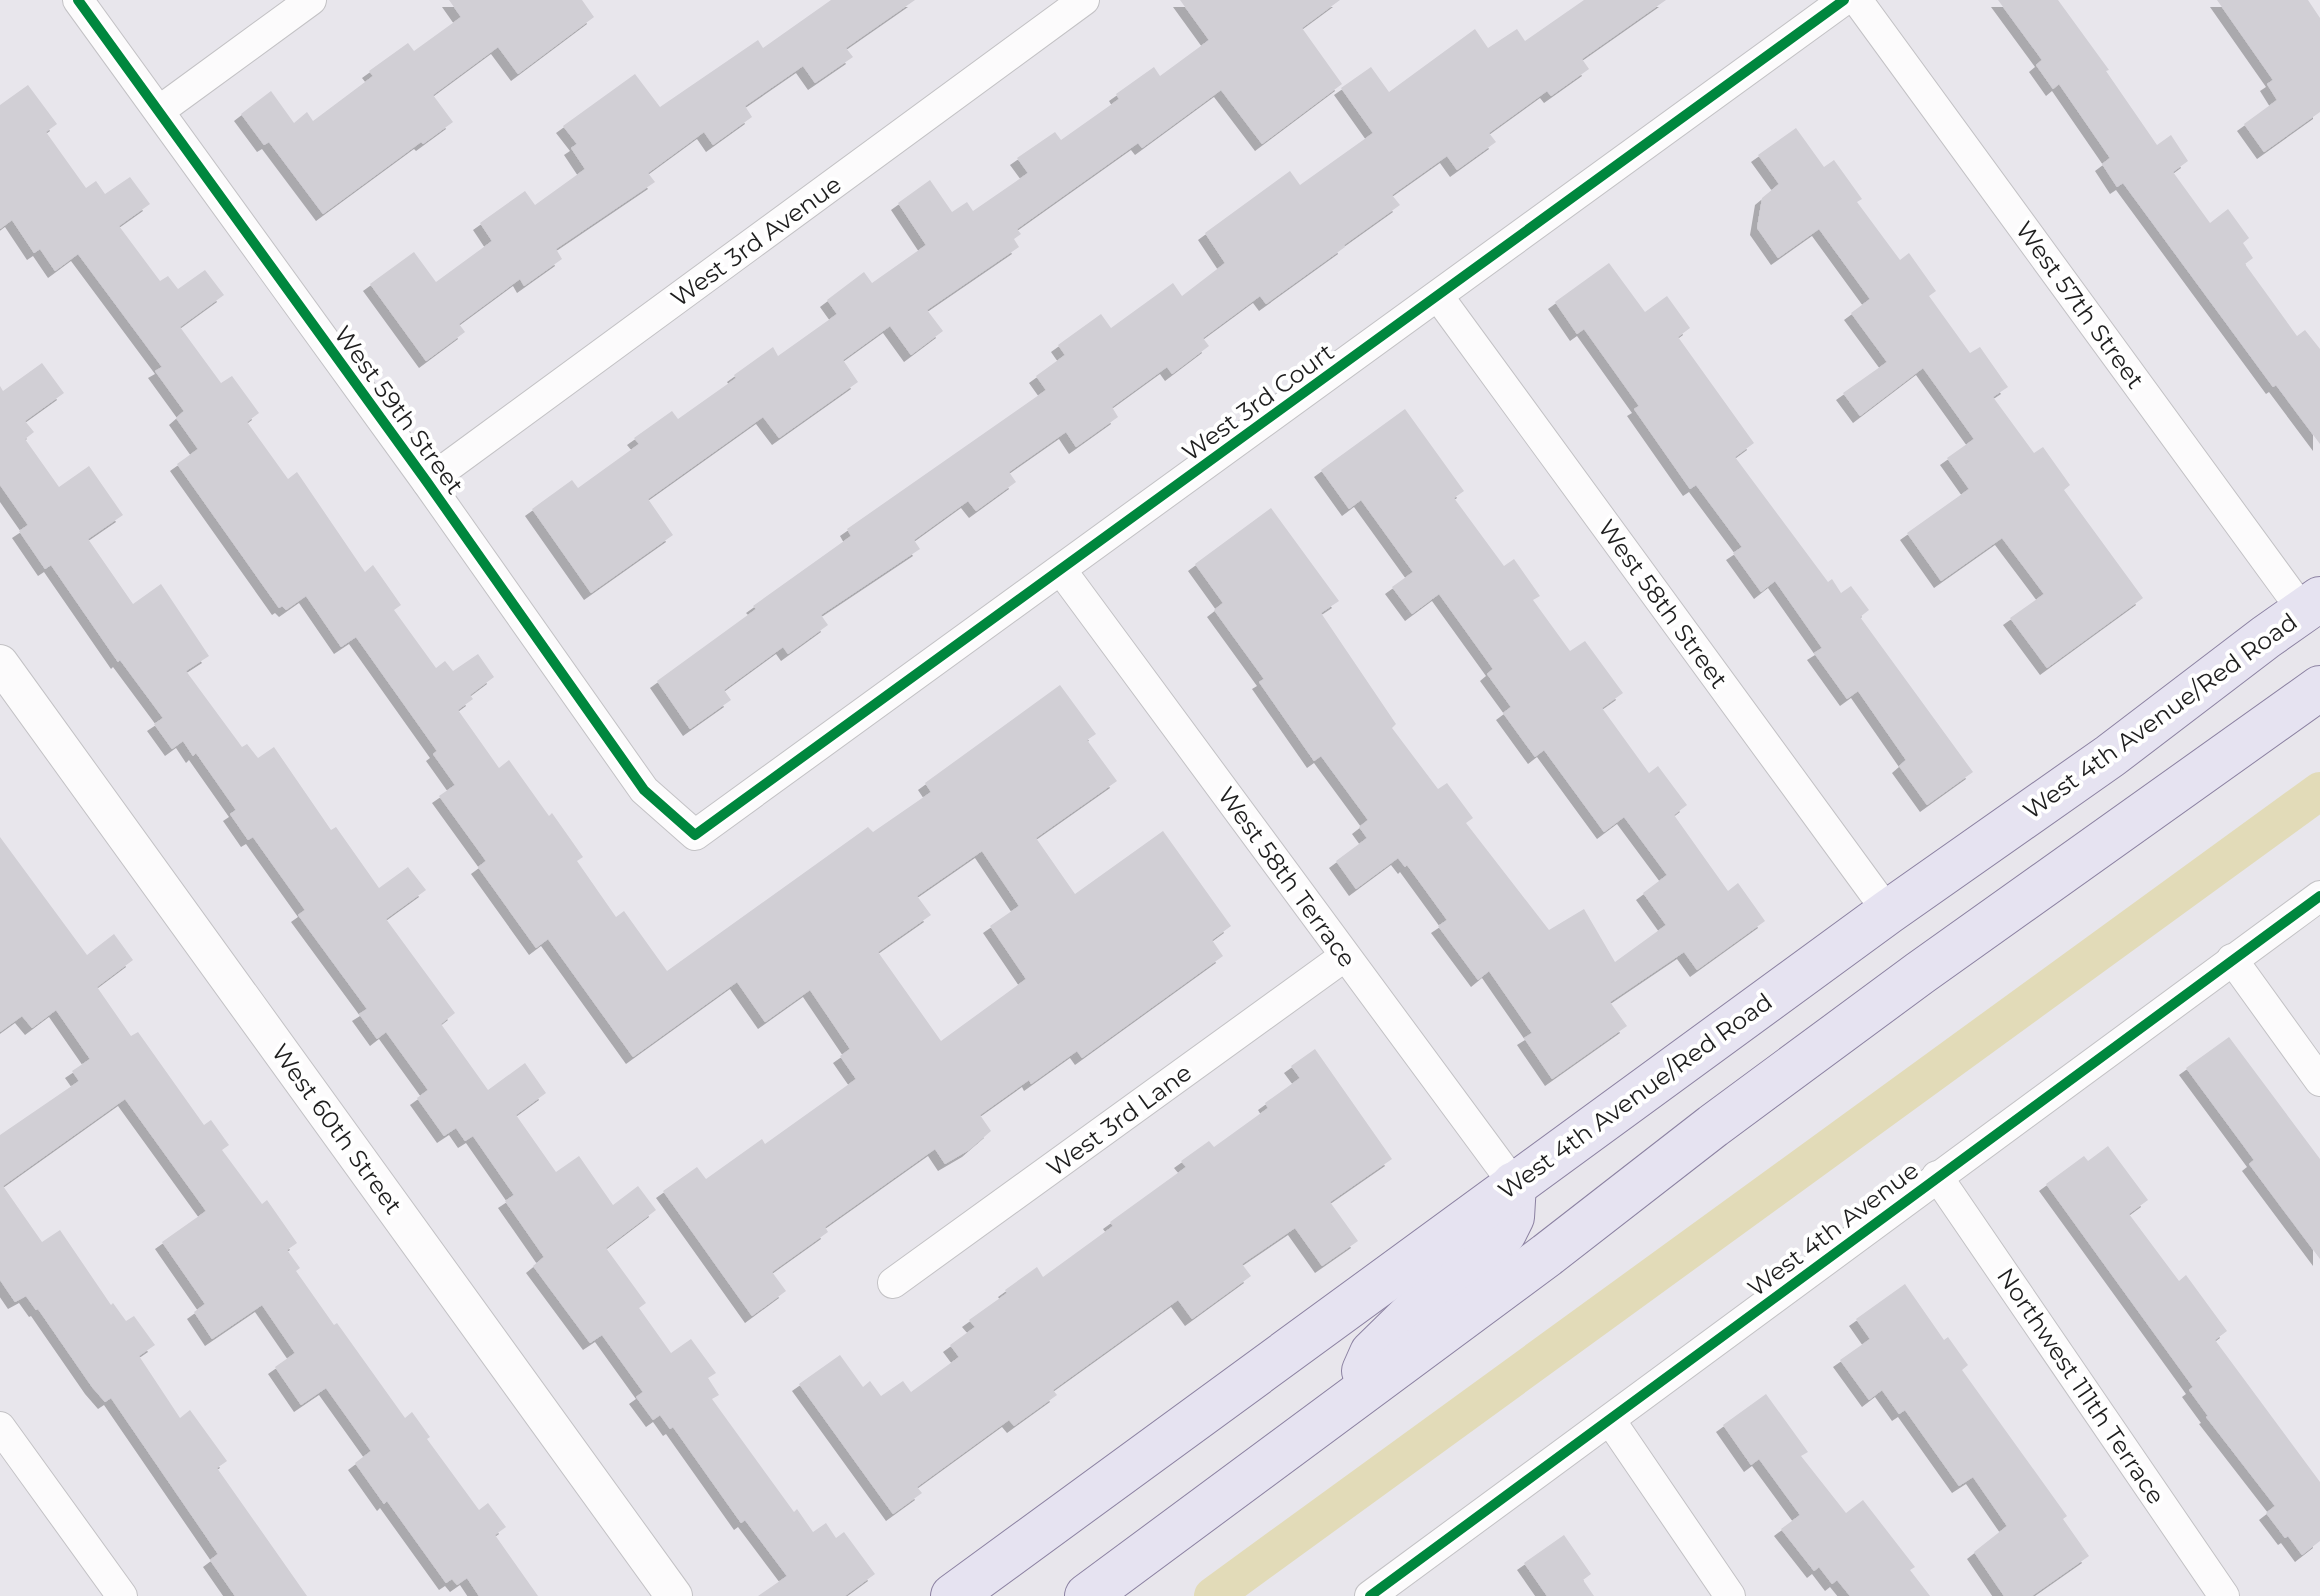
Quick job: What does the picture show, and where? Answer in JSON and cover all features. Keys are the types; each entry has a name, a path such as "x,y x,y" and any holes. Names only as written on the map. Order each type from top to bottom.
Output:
{"main road":[{"name":"West 4th Avenue/Red Road","path":"953,1596 1888,912 2110,756 2312,605"},
{"path":"1087,1596 1920,973 2320,688"},
{"path":"1888,912 1920,973"},
{"path":"1353,1399 1372,1353 1424,1302 1483,1256 1504,1233 1512,1217 1514,1184"}],"street":[{"name":"West 59th Street","path":"78,0 427,482 644,790 695,835"},
{"path":"159,111 311,0"},
{"name":"West 3rd Avenue","path":"427,482 1084,0"},
{"name":"West 3rd Court","path":"695,835 1844,0"},
{"name":"West 57th Street","path":"1857,0 2312,605"},
{"name":"West 58th Street","path":"1438,296 1888,912"},
{"name":"West 58th Terrace","path":"1061,570 1514,1184"},
{"name":"West 60th Street","path":"0,663 674,1596"},
{"name":"West 4th Avenue","path":"1370,1596 2320,896"},
{"name":"West 3rd Lane","path":"893,1283 1345,956"},
{"path":"2232,959 2320,1081"},
{"name":"Northwest 111th Terrace","path":"1937,1176 2224,1596"},
{"path":"1610,1420 1730,1596"},
{"path":"0,1427 122,1596"}],"building":[{"path":"449,0 582,0 594,17 518,74 498,47 433,95 453,122 323,214 269,142 264,145 241,114 271,91 294,123 307,112 313,121 373,76 369,71 408,43 414,51 461,17"},
{"path":"831,0 915,0 846,48 853,57 815,83 803,66 745,106 752,117 713,145 704,132 648,173 655,182 556,249 562,259 524,286 520,279 459,324 465,332 426,361 370,284 414,252 436,282 492,241 480,223 525,191 535,205 585,169 571,148 577,144 563,126 635,74 660,107 758,40 763,48"},
{"path":"1180,0 1340,0 1302,28 1342,84 1262,144 1221,90 1142,148 1138,143 1017,229 1021,234 1014,239 1019,247 927,310 943,331 911,355 890,326 843,360 858,382 779,438 763,417 648,499 673,535 591,593 532,509 572,480 578,488 639,444 634,438 672,411 678,419 773,347 778,356 837,314 827,300 864,272 872,283 926,245 898,203 930,180 952,212 967,202 973,211 1028,173 1017,158 1055,132 1061,140 1119,99 1116,94 1154,67 1160,76 1209,40"},
{"path":"1584,0 1666,0 1582,59 1589,69 1551,96 1547,91 1489,133 1496,142 1457,170 1447,156 1392,195 1400,205 1345,247 1266,304 1260,296 1203,338 1209,346 1172,374 1167,367 1112,407 1118,417 1076,447 1066,432 1009,472 1016,482 976,511 968,501 914,540 920,549 821,615 828,625 788,654 783,647 724,690 731,700 690,729 657,681 756,609 753,606 851,536 847,529 1046,390 1036,376 1065,355 1058,345 1101,314 1111,328 1173,283 1182,296 1225,263 1205,233 1290,171 1300,185 1373,133 1341,88 1371,67 1389,92 1475,29 1488,48 1517,29 1525,41"},
{"path":"1998,0 2058,0 2109,70 2106,71 2157,145 2171,135 2188,161 2173,172 2210,223 2228,209 2249,238 2243,243 2253,258 2245,264 2297,336 2305,330 2320,349 2320,444 2276,385 2273,387 2123,183 2117,187 2102,164 2110,158 2059,84 2053,89 2036,65 2042,60"},
{"path":"2217,0 2308,0 2320,18 2320,112 2264,152 2244,124 2277,100 2267,84 2273,80"},
{"path":"28,85 57,124 46,132 86,188 96,181 105,194 130,177 150,204 119,226 160,281 168,276 178,289 205,270 224,295 180,327 221,383 232,376 259,413 247,422 288,479 297,472 365,572 373,565 401,605 394,610 436,668 445,661 453,671 478,654 494,677 470,695 473,699 458,710 499,768 509,760 549,816 552,813 583,857 577,861 616,917 624,911 667,971 868,827 873,832 931,792 925,783 1060,685 1096,734 1087,740 1117,781 1036,838 1075,894 1163,831 1231,926 1212,940 1223,956 1082,1058 1077,1051 980,1115 991,1131 969,1150 945,1164 935,1149 825,1227 828,1232 772,1272 786,1291 752,1316 663,1191 697,1167 706,1179 762,1139 765,1144 856,1079 840,1056 850,1049 810,990 765,1022 737,982 633,1057 548,939 536,948 478,867 486,861 439,796 455,785 433,754 437,751 356,637 341,647 306,596 286,610 282,606 279,608 177,464 198,449 176,418 184,411 155,371 162,367 78,254 55,271 40,249 34,253 12,220 0,229 0,105","holes":["982,851 1019,906 990,926 1026,979 941,1041 878,952 931,915 917,896"]},
{"path":"1796,128 1824,167 1834,160 1862,199 1857,202 1900,260 1909,253 1936,291 1929,296 1970,353 1980,347 2008,387 1993,397 2034,453 2043,447 2070,485 2064,490 2143,598 2047,668 2010,618 2044,594 2002,538 1941,581 1907,533 1969,489 1947,458 1974,439 1923,368 1860,416 1843,393 1887,362 1851,313 1870,299 1819,229 1778,258 1757,228 1762,198 1779,184 1758,155"},
{"path":"1609,263 1645,312 1667,296 1690,328 1678,337 1754,443 1735,457 1828,582 1832,579 1841,593 1851,586 1869,610 1860,617 1973,772 1927,805 1899,766 1906,760 1858,691 1847,699 1814,653 1822,648 1775,581 1761,592 1733,553 1742,547 1696,485 1690,489 1634,409 1639,406 1584,329 1577,334 1555,302"},
{"path":"42,363 64,393 25,421 34,432 25,439 59,487 89,466 123,515 88,539 133,604 161,584 209,656 186,671 242,747 247,744 258,758 274,747 331,830 336,827 379,888 408,867 426,890 386,919 455,1013 441,1024 488,1090 525,1063 546,1093 516,1115 556,1172 579,1156 613,1205 638,1186 656,1210 606,1248 646,1303 639,1308 671,1353 691,1339 716,1373 708,1378 719,1395 712,1399 794,1512 797,1509 813,1532 826,1523 836,1538 844,1532 875,1574 845,1596 758,1596 787,1576 745,1520 741,1523 673,1427 670,1429 660,1415 653,1420 636,1397 643,1392 602,1335 590,1343 533,1266 544,1257 505,1201 514,1195 473,1136 465,1141 456,1128 444,1136 417,1098 428,1090 386,1032 377,1039 359,1014 367,1009 298,915 305,910 253,837 248,840 230,814 236,810 196,753 193,756 183,741 172,749 154,724 163,718 120,660 118,662 51,565 45,569 19,531 28,525 0,485 0,386 3,391"},
{"path":"1405,409 1464,491 1454,498 1504,566 1514,559 1540,596 1533,600 1570,651 1585,641 1623,693 1602,708 1649,773 1658,766 1687,805 1674,815 1728,891 1738,883 1765,921 1697,970 1684,952 1610,1002 1627,1026 1552,1079 1524,1038 1532,1033 1489,971 1478,980 1438,926 1447,920 1407,865 1405,867 1398,858 1356,889 1336,861 1367,838 1359,827 1368,820 1321,756 1314,761 1259,682 1264,679 1214,610 1223,603 1195,564 1271,508 1339,601 1321,613 1396,724 1392,728 1438,789 1447,783 1473,818 1466,823 1549,930 1584,909 1615,962 1666,925 1643,893 1667,875 1624,817 1604,832 1544,750 1535,757 1503,713 1511,707 1487,674 1493,669 1439,594 1412,614 1392,587 1413,572 1361,500 1349,509 1321,470"},
{"path":"0,837 87,955 114,934 133,960 97,987 131,1036 138,1032 204,1125 211,1120 229,1145 222,1150 262,1204 267,1200 297,1243 287,1250 300,1268 296,1271 334,1325 337,1323 405,1418 412,1412 430,1437 427,1439 479,1510 488,1503 506,1527 495,1535 538,1596 479,1596 467,1578 457,1585 452,1579 446,1583 387,1501 384,1504 355,1463 371,1451 326,1388 301,1405 275,1367 295,1353 262,1305 212,1339 194,1312 205,1304 162,1242 206,1211 125,1099 3,1186 42,1242 60,1230 111,1305 113,1303 126,1321 134,1316 155,1345 139,1356 180,1418 190,1410 227,1461 217,1468 307,1596 235,1596 210,1560 218,1554 111,1398 105,1402 92,1387 26,1296 15,1302 0,1280 0,1135 79,1081 72,1071 90,1059 56,1010 32,1028 22,1016 0,1032"},
{"path":"2229,1037 2320,1159 2320,1259 2249,1164 2254,1160 2186,1068"},
{"path":"1315,1049 1392,1159 1330,1202 1358,1241 1322,1266 1295,1228 1242,1264 1251,1276 1192,1319 1178,1300 1053,1390 1057,1395 1014,1426 1009,1420 917,1487 922,1493 893,1514 799,1384 840,1355 863,1387 870,1381 881,1396 903,1381 911,1392 959,1357 950,1345 975,1327 969,1320 1037,1267 1043,1277 1113,1226 1110,1222 1186,1167 1181,1161 1209,1141 1214,1147 1268,1108 1265,1103 1300,1078 1291,1066"},
{"path":"2108,1146 2148,1200 2129,1214 2179,1281 2186,1275 2227,1331 2215,1340 2320,1482 2320,1541 2302,1555 2266,1513 2275,1506 2206,1417 2189,1390 2193,1387 2046,1184 2084,1156 2088,1161"},
{"path":"1905,1284 1944,1340 1948,1337 1968,1365 1962,1370 2067,1516 2063,1519 2089,1556 2032,1596 2004,1596 1974,1552 2007,1526 1973,1477 1959,1486 1905,1410 1899,1414 1882,1390 1869,1400 1840,1360 1870,1339 1856,1319"},
{"path":"1766,1394 1808,1452 1801,1456 1846,1513 1863,1500 1915,1567 1910,1570 1930,1596 1850,1596 1837,1580 1832,1584 1819,1567 1814,1571 1781,1529 1800,1515 1759,1459 1751,1465 1723,1425"},
{"path":"1564,1535 1591,1574 1583,1580 1594,1596 1547,1596 1524,1563"}],"waterway":[{"path":"1213,1596 2320,791"}],"cycle path":[{"path":"78,0 427,482 644,790 695,835 1844,0"},
{"path":"1370,1596 2320,896"}]}
